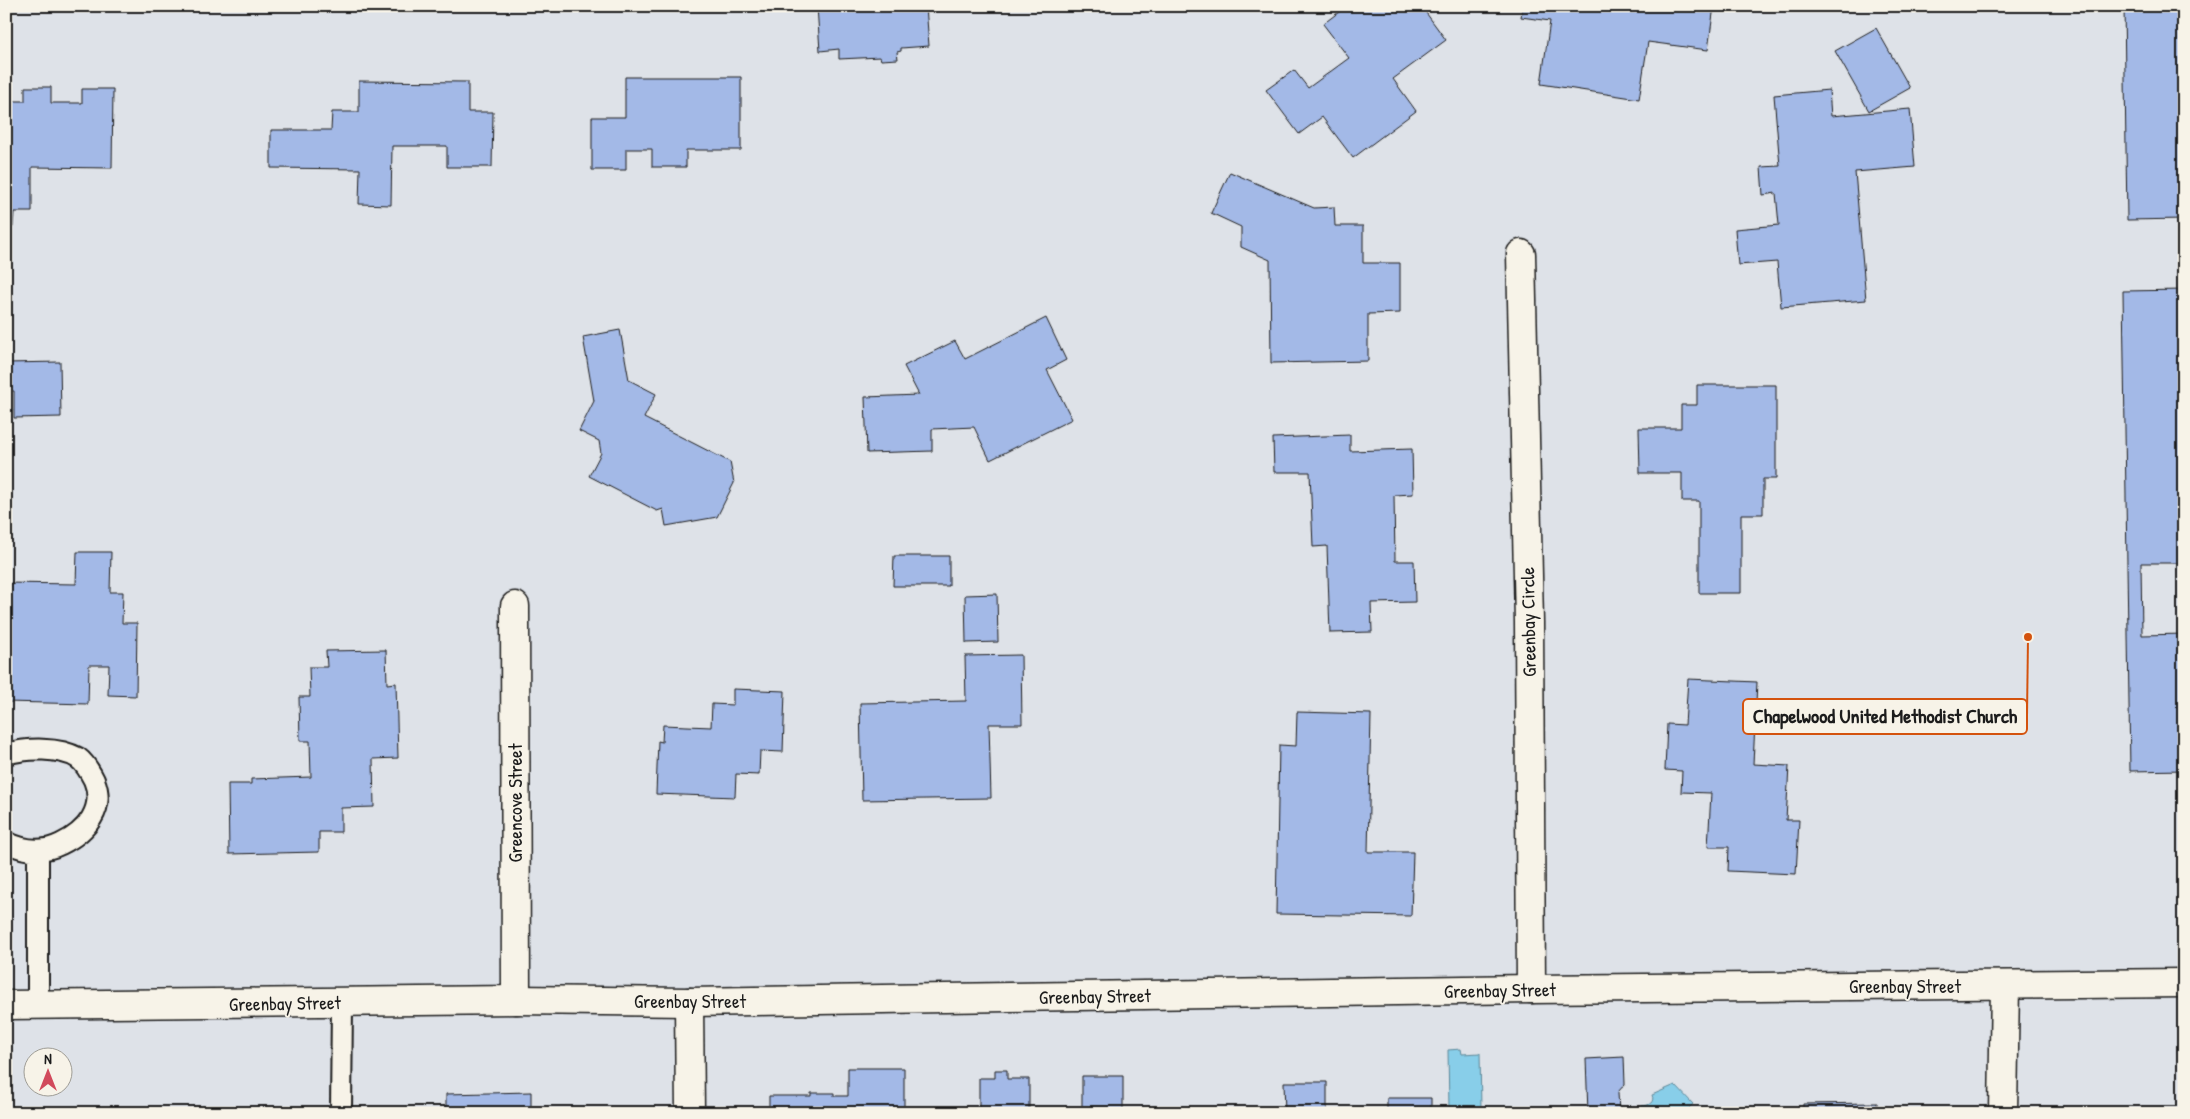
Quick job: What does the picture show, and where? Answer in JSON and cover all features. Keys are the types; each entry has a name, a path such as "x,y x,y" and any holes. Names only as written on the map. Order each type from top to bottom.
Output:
{"street":[{"name":"Greenbay Circle","path":"1521,254 1529,622 1530,989"},
{"name":"Greencove Street","path":"515,606 516,1000"},
{"name":"Greenbay Street","path":"6,1006 516,1000 689,1002 1530,989 2184,983"},
{"path":"2003,1113 2005,984"},
{"path":"689,1002 690,1113"}],"lane":[{"path":"6,754 22,750 65,754 79,759 90,771 96,785 98,800 95,813 87,826 72,839 57,846 38,851 27,850 6,842"},
{"path":"38,851 38,1005"},
{"path":"341,1113 342,1002"}],"water":[{"path":"1461,1049 1462,1054 1480,1053 1481,1109 1449,1109 1448,1050"},
{"path":"1675,1085 1693,1104 1684,1113 1638,1113 1642,1106 1652,1102 1652,1095"}],"building":[{"path":"817,6 926,6 929,46 901,48 901,51 897,52 898,59 881,60 880,57 839,59 839,49 820,51"},
{"path":"1347,6 1421,6 1446,40 1393,79 1416,111 1353,158 1322,117 1299,134 1266,90 1294,70 1308,88 1349,58 1323,24"},
{"path":"1523,6 1714,6 1708,50 1648,42 1639,99 1541,84 1550,21 1521,17"},
{"path":"2124,6 2184,6 2184,219 2127,220"},
{"path":"1876,28 1910,88 1869,111 1835,51"},
{"path":"625,77 741,77 741,150 686,150 686,167 652,167 652,149 626,149 626,170 592,170 592,117 625,117"},
{"path":"359,81 468,82 468,112 493,112 492,167 447,167 447,146 392,146 391,205 359,204 360,169 271,168 271,130 331,130 332,112 359,112"},
{"path":"25,87 51,87 51,103 82,103 82,89 113,89 112,168 32,167 32,212 14,212 13,227 6,227 6,101 25,101"},
{"path":"1829,90 1831,116 1910,109 1915,167 1855,172 1866,300 1781,307 1777,262 1738,265 1735,229 1779,225 1776,193 1763,195 1761,167 1780,166 1774,95"},
{"path":"1230,172 1314,208 1334,207 1335,226 1363,226 1363,263 1400,263 1400,313 1368,314 1368,361 1271,363 1270,260 1241,247 1241,227 1211,213"},
{"path":"2184,290 2184,563 2141,563 2142,635 2184,634 2184,770 2130,771 2123,291"},
{"path":"1046,318 1066,360 1047,370 1072,419 990,460 974,427 932,429 932,451 867,453 865,397 919,395 904,366 955,341 965,359"},
{"path":"620,330 629,380 656,394 644,418 730,462 734,483 717,517 666,526 663,509 657,511 589,476 601,453 599,441 579,431 594,401 583,337"},
{"path":"60,362 61,417 14,418 14,391 6,391 6,363"},
{"path":"1697,385 1776,385 1776,479 1763,479 1763,514 1741,514 1741,593 1699,593 1699,501 1682,501 1682,473 1640,473 1639,428 1681,428 1681,405 1697,405"},
{"path":"1350,435 1350,451 1412,449 1413,494 1394,495 1395,561 1414,561 1415,602 1371,603 1372,632 1330,633 1327,546 1313,547 1310,472 1274,472 1273,438"},
{"path":"77,552 111,552 110,592 123,592 122,623 137,623 136,696 108,695 109,665 89,665 88,704 6,702 6,583 76,584"},
{"path":"894,556 949,556 949,586 893,586"},
{"path":"997,594 998,642 966,643 965,595"},
{"path":"386,650 387,684 396,683 398,758 373,759 374,807 341,808 341,832 319,832 319,852 229,854 228,784 251,784 251,779 311,777 310,741 300,741 299,697 310,697 309,667 327,667 326,651"},
{"path":"1021,655 1022,724 989,724 991,798 862,800 860,703 966,701 965,656"},
{"path":"1688,679 1757,682 1753,764 1789,766 1786,820 1799,820 1796,874 1728,871 1729,847 1708,847 1711,793 1681,792 1682,771 1665,770 1667,724 1685,725"},
{"path":"733,689 785,691 783,752 760,751 759,775 736,774 735,797 656,794 658,741 662,742 663,725 711,727 712,704 733,705"},
{"path":"1297,712 1371,714 1368,852 1413,852 1411,916 1276,914 1279,745 1296,746"},
{"path":"1624,1057 1625,1084 1618,1092 1619,1113 1588,1113 1586,1059"},
{"path":"848,1068 904,1068 904,1113 769,1113 769,1096 811,1096 811,1093 834,1093 834,1096 848,1096"},
{"path":"995,1070 1007,1070 1007,1079 1029,1079 1029,1113 979,1113 979,1078 995,1078"},
{"path":"1082,1076 1123,1076 1123,1113 1082,1113"},
{"path":"1284,1082 1327,1082 1327,1113 1285,1113"},
{"path":"531,1092 531,1113 446,1113 446,1094"},
{"path":"1387,1098 1431,1098 1431,1113 1387,1113"},
{"path":"1877,1103 1877,1113 1798,1113 1798,1110 1803,1110 1803,1104"}],"place":[{"name":"Chapelwood United Methodist Church","path":"2028,637"}]}
